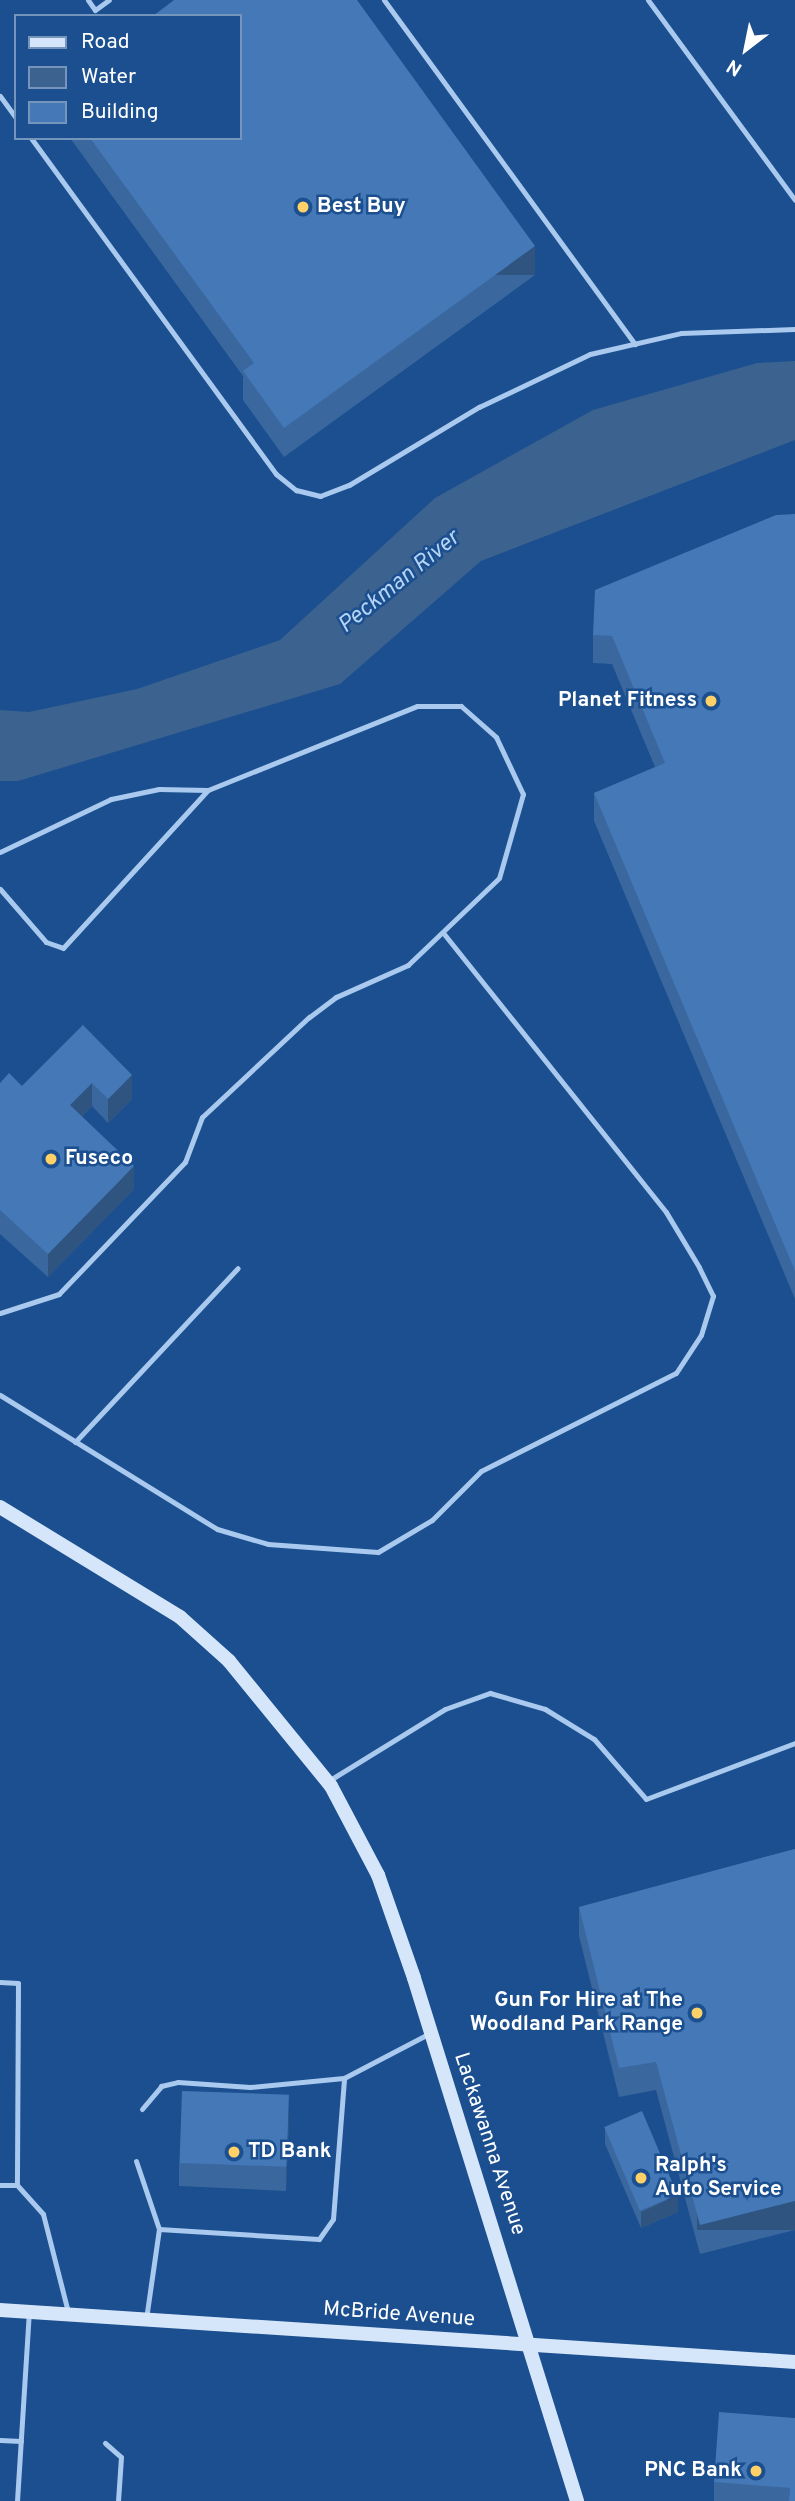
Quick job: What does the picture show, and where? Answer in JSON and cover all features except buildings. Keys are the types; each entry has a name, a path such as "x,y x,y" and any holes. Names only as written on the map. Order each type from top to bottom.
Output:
{"street":[{"name":"Lackawanna Avenue","path":"0,1507 180,1617 229,1661 327,1781 378,1875 530,2344 577,2501"},
{"name":"McBride Avenue","path":"0,2310 795,2362"}],"lane":[{"path":"88,0 95,10 109,0"},
{"path":"384,0 635,344"},
{"path":"648,0 795,200"},
{"path":"0,96 14,115"},
{"path":"32,140 276,474 296,490 320,496 349,485 479,407 590,354 681,333 795,328"},
{"path":"0,852 111,799 159,789 208,790 417,706 461,706 496,737 523,794 499,878 408,964 335,997 212,1108 185,1162 59,1294 0,1313"},
{"path":"0,889 47,942 63,948 208,790"},
{"path":"0,1395 217,1529 282,1545 378,1552 432,1520 481,1471 676,1373 701,1335 713,1296 666,1212 443,933"},
{"path":"75,1441 238,1268"},
{"path":"327,1781 445,1709 489,1693 545,1709 594,1739 646,1799 795,1743"},
{"path":"0,1982 18,1983 17,2185 43,2214 69,2315"},
{"path":"142,2109 161,2086 178,2082 250,2087 344,2078 431,2033"},
{"path":"159,2229 319,2239 332,2218 344,2078"},
{"path":"136,2161 159,2229 146,2320"},
{"path":"0,2185 17,2185"},
{"path":"17,2501 29,2312"},
{"path":"0,2440 21,2441"},
{"path":"105,2443 121,2457 118,2501"}],"water":[{"name":"Peckman River","path":"795,361 795,440 481,561 340,684 18,781 0,781 0,710 29,712 137,689 280,640 435,498 593,410 757,363"}],"place":[{"name":"Best Buy","path":"303,207"},
{"name":"Planet Fitness","path":"711,701"},
{"name":"Fuseco","path":"51,1159"},
{"name":"Gun For Hire at The Woodland Park Range","path":"697,2013"},
{"name":"TD Bank","path":"234,2152"},
{"name":"Ralph's Auto Service","path":"641,2178"},
{"name":"PNC Bank","path":"756,2471"}]}
